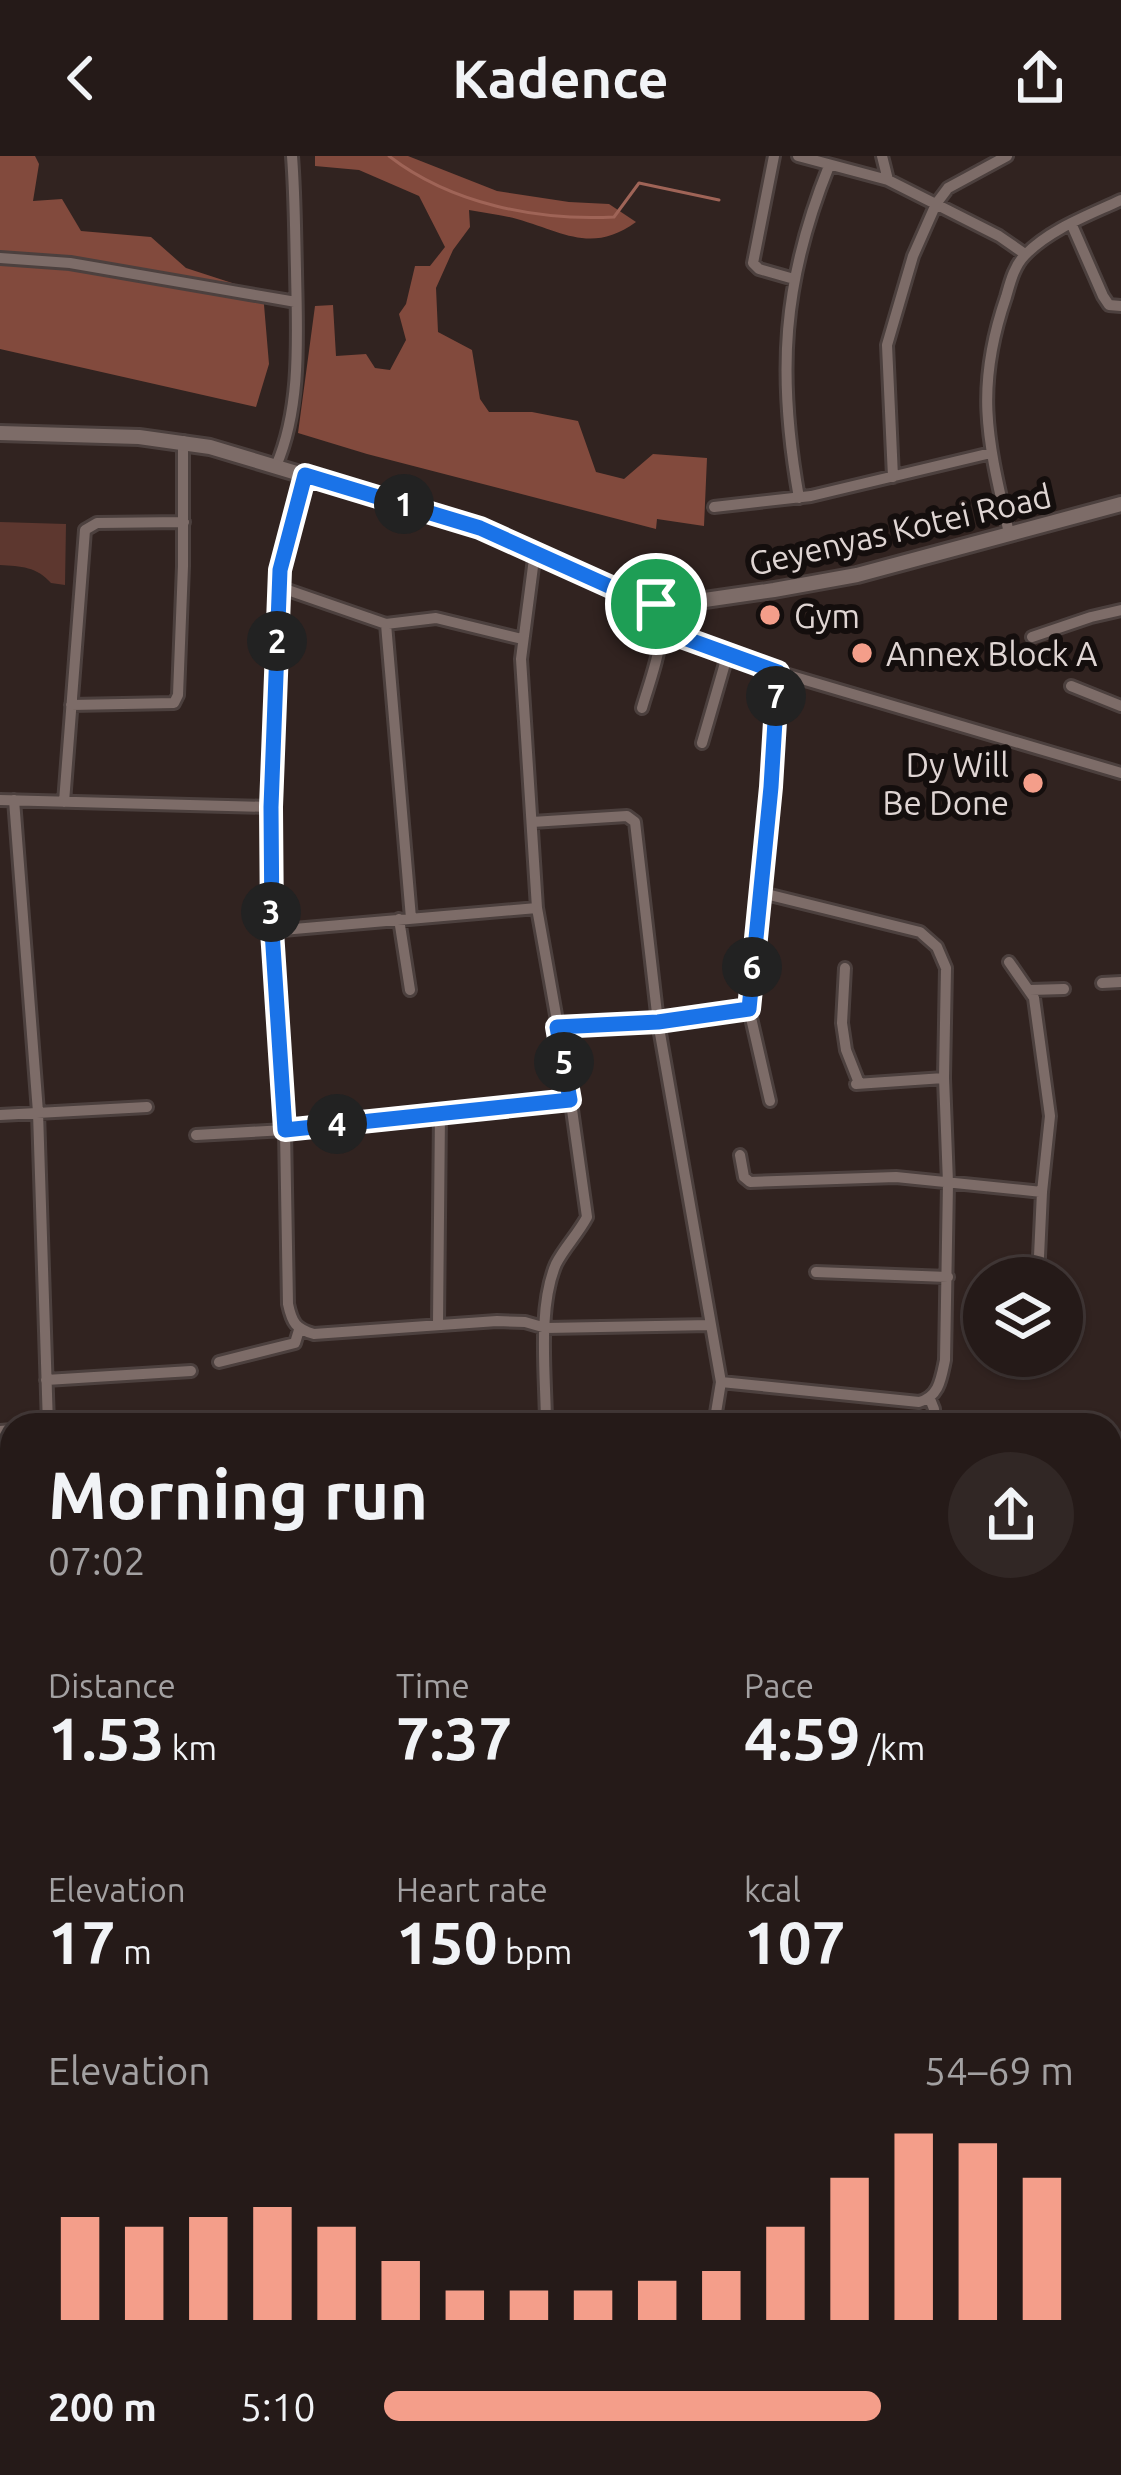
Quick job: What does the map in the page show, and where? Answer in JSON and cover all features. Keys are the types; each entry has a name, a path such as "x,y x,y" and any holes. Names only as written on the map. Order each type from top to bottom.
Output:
{"street":[{"path":"276,466 290,423 296,302 292,156"},
{"path":"774,156 753,263 794,279"},
{"path":"798,156 888,180 1025,254"},
{"path":"881,156 888,180"},
{"path":"893,477 887,345 913,256 948,188 1007,156"},
{"path":"799,498 785,379 794,279 829,166"},
{"path":"1009,533 987,426 989,357 1016,267 1025,254 1070,223 1121,200"},
{"path":"1070,223 1103,296 1109,305 1121,306"},
{"path":"0,258 70,263 296,302"},
{"name":"Geyenyas Kotei Road","path":"0,434 183,441 456,520 656,604 837,579 1121,504"},
{"path":"71,705 174,704 178,695 183,441"},
{"path":"714,507 799,498 991,453"},
{"path":"305,475 279,587 271,807 272,931 292,1321 299,1330 314,1334 438,1324 525,1322 546,1328 711,1324"},
{"path":"64,802 85,530 98,523 184,522"},
{"path":"535,551 521,659 536,908 587,1217 558,1259 550,1281 546,1413"},
{"path":"279,587 386,624 436,618 522,639"},
{"path":"642,708 662,630 662,613 656,604"},
{"path":"1032,637 1121,610"},
{"path":"386,624 410,990"},
{"path":"662,630 778,672 1121,773"},
{"path":"702,743 728,653"},
{"path":"770,1101 749,1009 778,672"},
{"path":"1071,686 1121,706"},
{"path":"0,800 271,807"},
{"path":"14,800 38,1112 47,1413"},
{"path":"532,822 627,816 635,822 658,1022 721,1382 717,1413"},
{"path":"721,1382 919,1402 930,1399 938,1388 945,1360 946,968 938,947 920,932 758,892"},
{"path":"272,931 536,908"},
{"path":"1009,962 1036,1005 1050,1116 1039,1257"},
{"path":"845,968 842,1023 856,1083 944,1078"},
{"path":"1102,983 1121,982"},
{"path":"1030,990 1064,988"},
{"path":"557,1027 658,1022 749,1009"},
{"path":"196,1135 570,1100"},
{"path":"0,1115 147,1107"},
{"path":"438,1324 440,1112"},
{"path":"740,1155 744,1177 750,1182 896,1178 1042,1192"},
{"path":"816,1272 948,1277"},
{"path":"219,1362 295,1343 299,1330"},
{"path":"46,1380 191,1371"},
{"path":"930,1399 934,1413"}],"shaded area":[{"path":"0,156 35,156 39,164 33,201 62,199 81,231 151,237 186,268 263,293 269,364 256,407 0,349"},
{"path":"315,156 408,156 497,191 609,204 636,222 620,232 591,239 469,210 470,227 453,250 436,288 438,332 472,350 480,399 489,412 532,412 578,421 596,472 624,479 653,454 707,458 704,526 657,519 656,529 298,433 315,306 333,305 336,356 366,354 375,368 390,370 406,340 399,314 415,266 430,266 445,247 419,196 359,170 315,166"},
{"path":"0,522 66,524 65,585 51,583 28,568 0,565"}],"waterway":[{"path":"389,156 439,186 525,212 614,217 639,183 719,200"}],"place":[{"name":"Gym","path":"770,615"},
{"name":"Annex Block A","path":"862,653"},
{"name":"Dy Will Be Done","path":"1033,783"}],"route":[{"path":"305,475 480,528 656,604 662,613 662,630 778,672 749,1009 658,1022 557,1027 570,1100 285,1130 272,931 271,807 280,570 305,475"}]}
